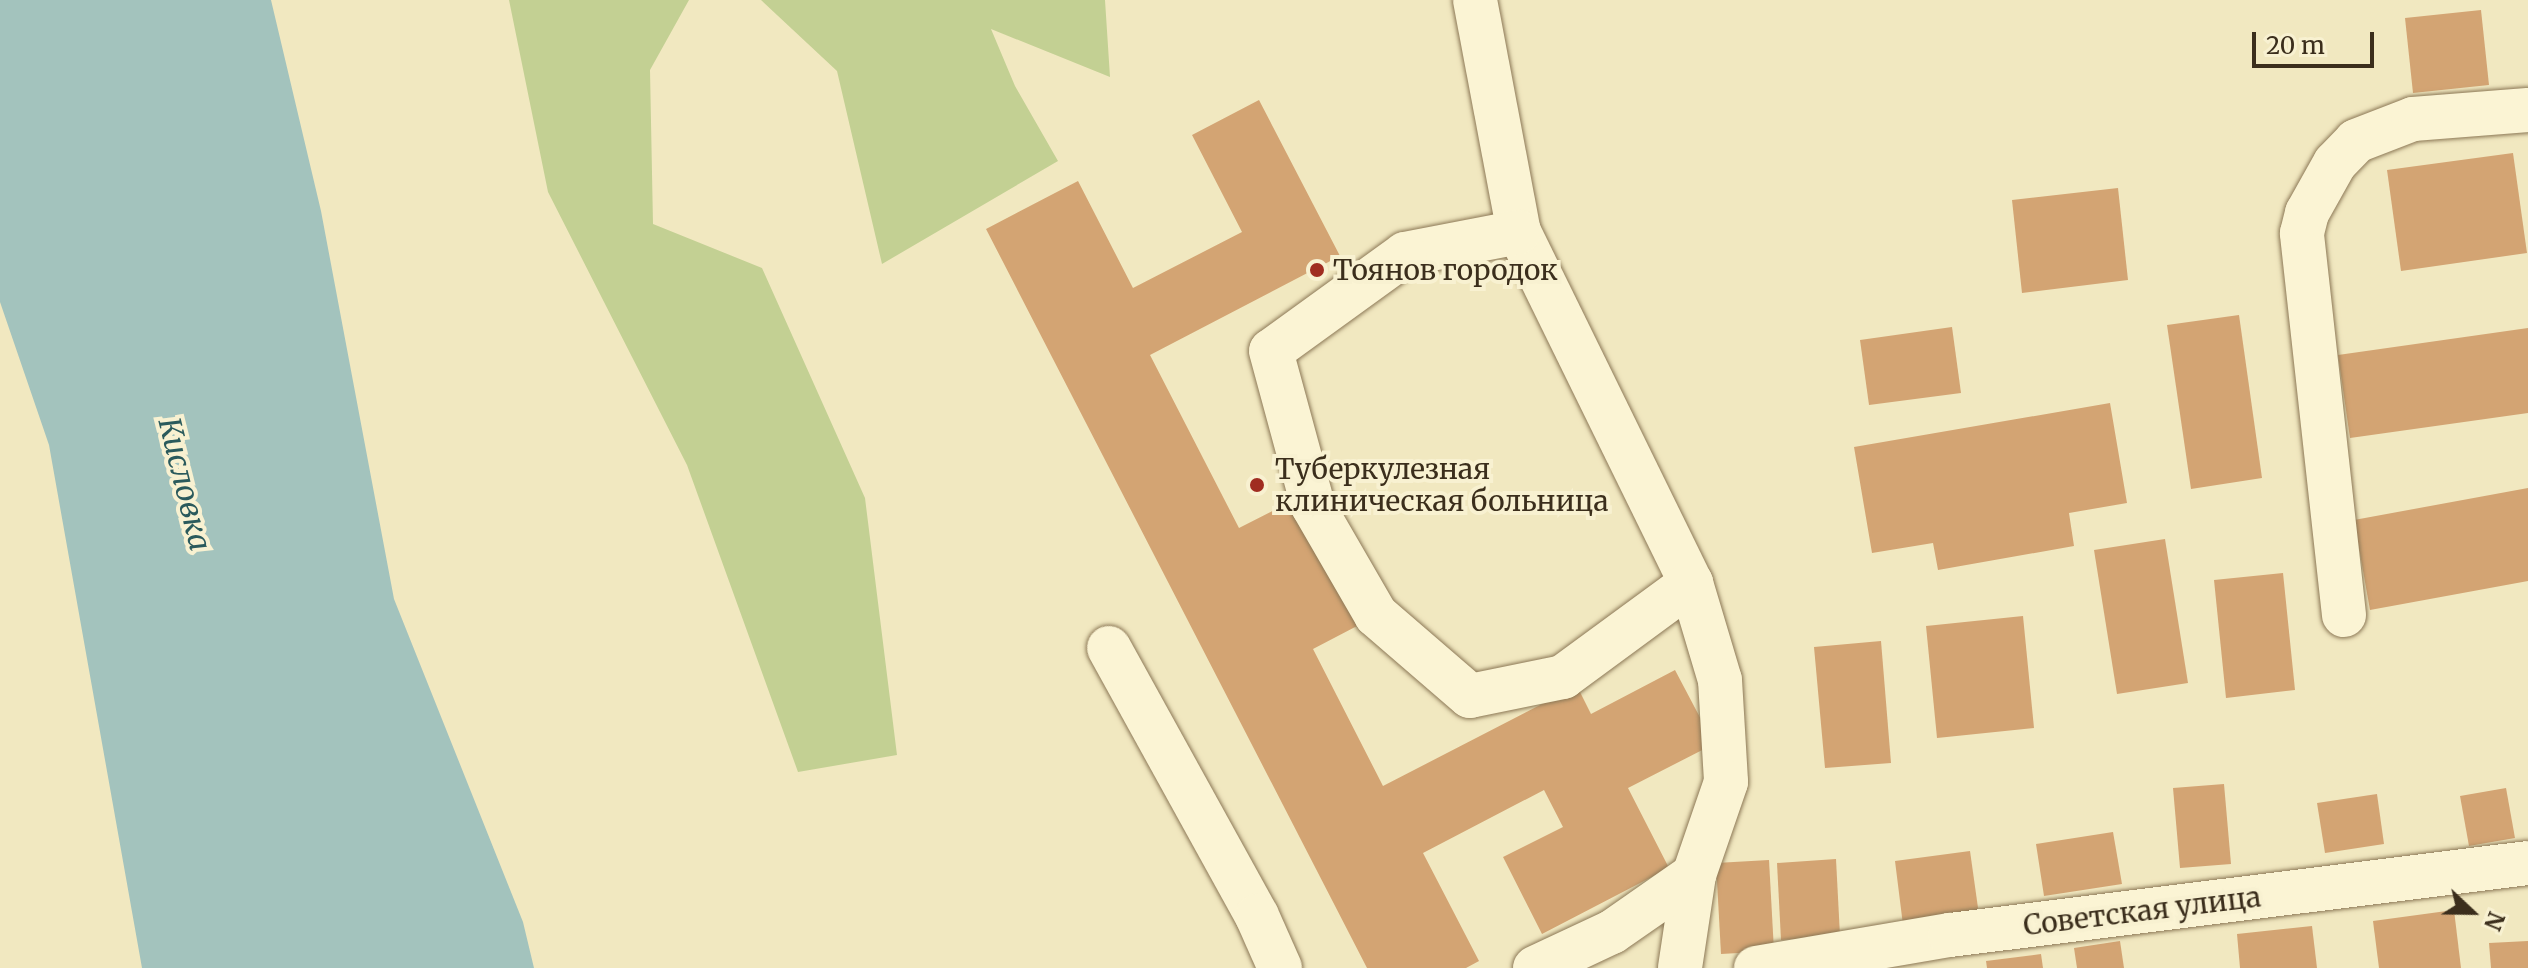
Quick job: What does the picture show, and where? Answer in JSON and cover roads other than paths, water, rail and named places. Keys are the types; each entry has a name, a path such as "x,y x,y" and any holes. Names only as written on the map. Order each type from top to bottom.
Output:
{"street":[{"path":"1475,0 1519,232 1691,583 1720,680 1726,782 1694,875 1680,968"},
{"path":"2344,615 2302,233 2307,213 2335,163 2356,141 2413,119 2528,110"},
{"path":"1519,232 1405,254 1271,351 1313,506 1376,615 1470,696 1563,677 1691,583"},
{"path":"1109,648 1257,916 1280,968"},
{"name":"Советская улица","path":"1756,968 1950,935 2528,863"},
{"path":"1535,968 1612,932 1694,875"}],"water":[{"name":"Кисловка","path":"0,0 271,0 321,211 394,599 523,922 534,968 142,968 49,445 0,302"}],"place":[{"name":"Тоянов городок","path":"1317,270"},
{"name":"Туберкулезная клиническая больница","path":"1257,485"}]}
